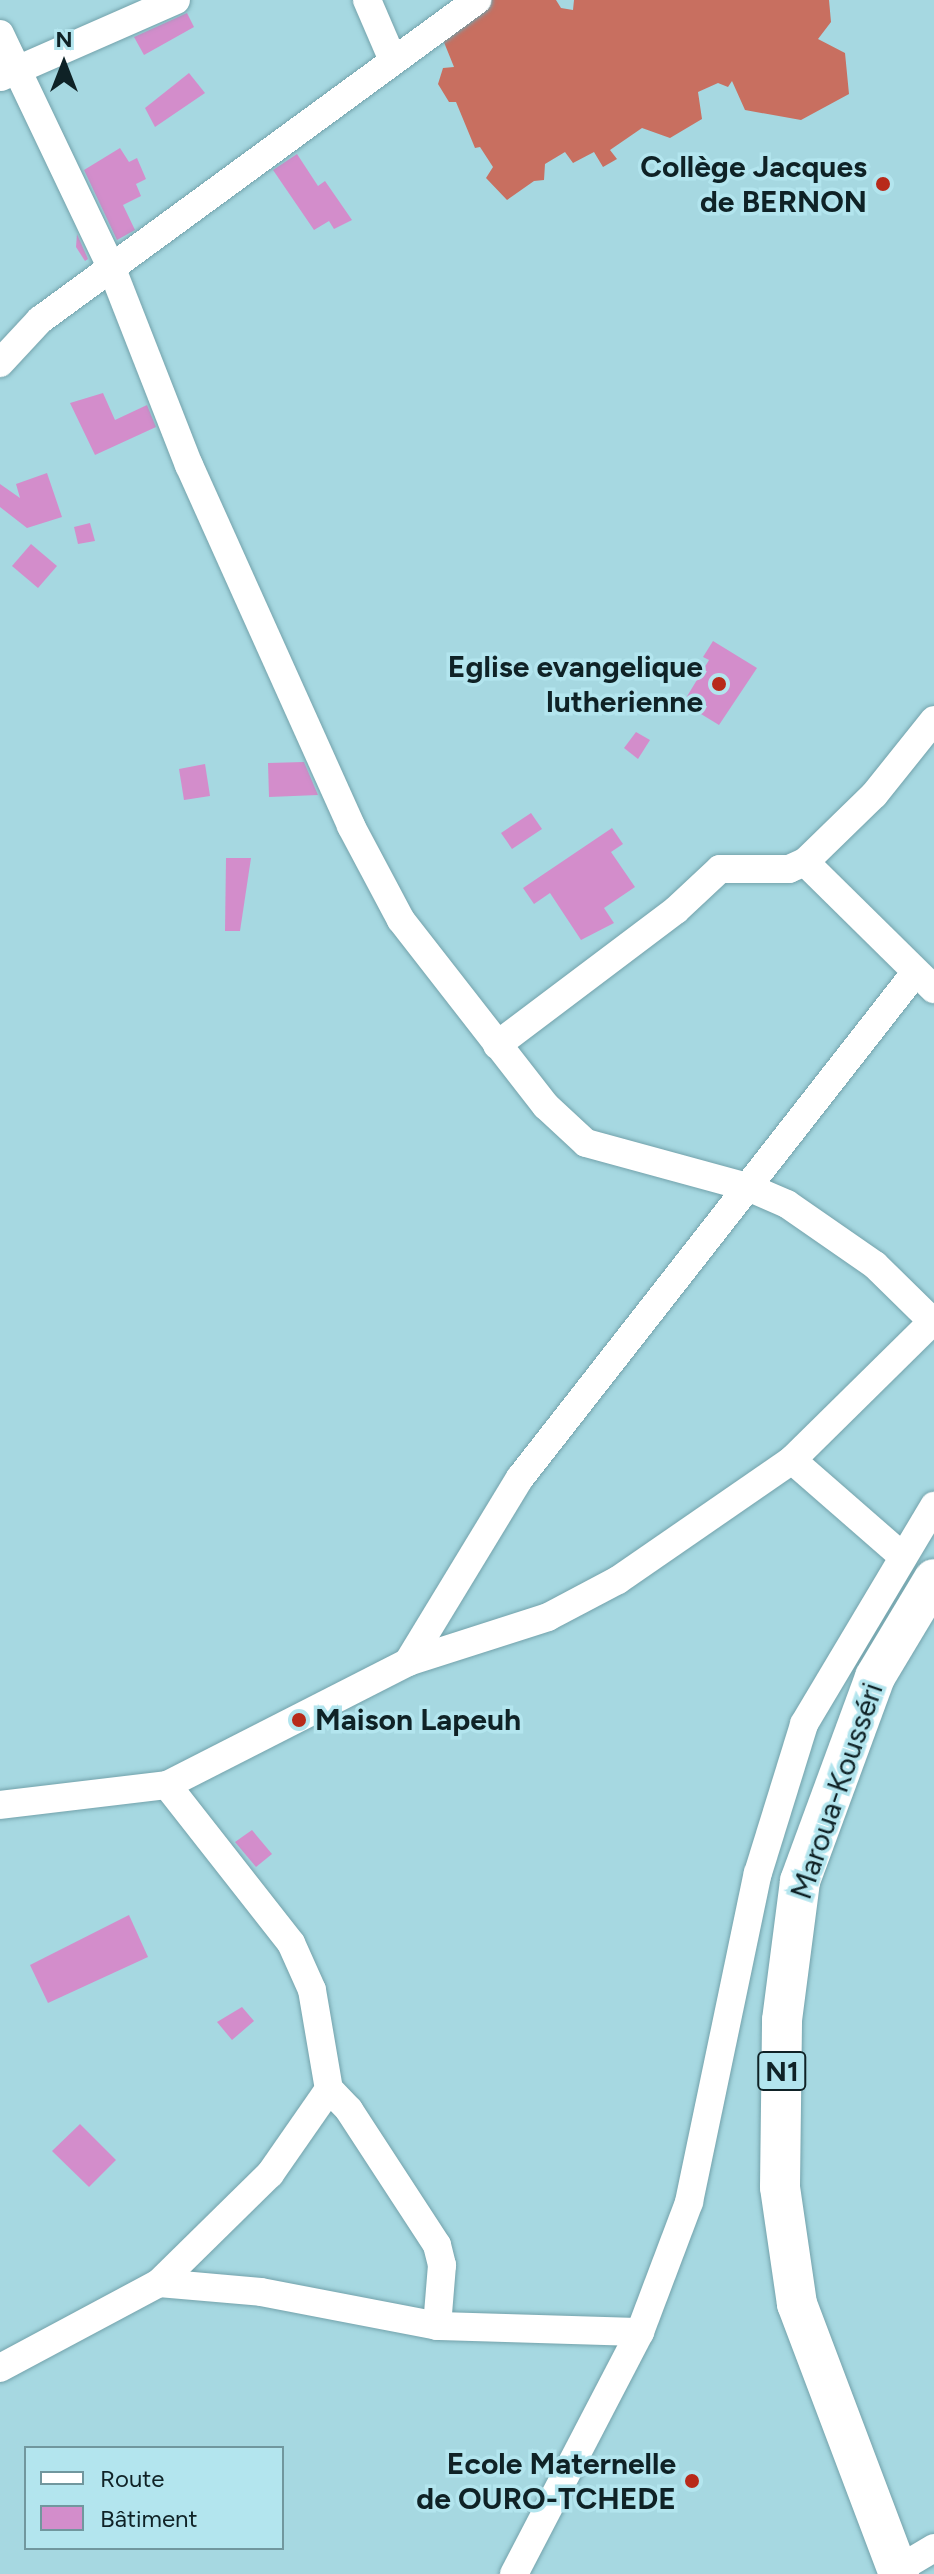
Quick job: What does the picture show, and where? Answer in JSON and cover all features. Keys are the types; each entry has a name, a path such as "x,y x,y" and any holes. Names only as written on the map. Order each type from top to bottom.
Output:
{"highway":[{"name":"Maroua-Kousséri","path":"898,2572 797,2304 780,2187 782,2020 800,1881 875,1677 934,1579"}],"street":[{"path":"9,74 176,0"},
{"path":"367,0 392,58"},
{"path":"0,363 40,320 392,58 477,0"},
{"path":"0,34 9,74 112,269 189,465 351,826 401,920 562,1124 586,1143 750,1188 832,1232 933,1320 792,1460 618,1580 562,1609 408,1662 167,1785 0,1805"},
{"path":"497,1045 676,910 720,869 789,869 805,862 874,795 934,720"},
{"path":"408,1662 520,1478 750,1188 924,981 805,862"},
{"path":"792,1460 901,1555"},
{"path":"514,2574 640,2332 689,2202 758,1873 804,1724 901,1555 934,1506"},
{"path":"167,1785 291,1943 312,1990 329,2089 349,2110 437,2245 442,2265 437,2326"},
{"path":"0,2368 159,2283 270,2174 329,2089"},
{"path":"159,2283 261,2292 437,2326 640,2332"},
{"path":"898,2572 934,2548"}],"shaded area":[{"path":"471,0 556,0 561,8 573,10 574,0 829,0 831,22 818,39 845,53 849,94 801,120 745,110 732,81 728,87 718,83 698,92 702,119 670,138 642,128 610,150 617,159 603,167 594,152 573,163 565,152 545,164 544,180 534,181 507,200 486,178 493,167 480,147 475,148 456,102 449,102 438,84 443,68 454,67 437,25"}],"building":[{"path":"187,13 194,27 144,55 134,37"},
{"path":"189,73 205,93 155,127 145,108"},
{"path":"120,148 129,162 137,158 146,179 136,184 141,196 123,205 135,230 117,240 84,170"},
{"path":"297,154 318,186 325,181 352,220 334,229 329,221 314,230 273,170"},
{"path":"77,234 88,259 85,261 76,247"},
{"path":"103,393 115,420 147,405 156,427 95,455 70,403"},
{"path":"47,473 62,517 27,528 0,507 0,484 20,498 16,484"},
{"path":"90,523 95,541 78,544 74,527"},
{"path":"31,544 57,566 38,588 12,566"},
{"name":"Eglise evangelique lutherienne","path":"713,641 757,668 719,725 683,703 709,660 703,657"},
{"path":"636,732 650,740 638,759 624,748"},
{"path":"304,762 318,795 269,797 268,763"},
{"path":"205,764 210,796 184,800 179,769"},
{"path":"531,813 542,829 512,849 501,833"},
{"path":"612,828 623,844 611,852 635,887 604,908 614,923 581,940 550,893 534,904 523,888"},
{"path":"226,858 251,858 240,931 225,931"},
{"path":"252,1830 272,1854 256,1867 235,1842"},
{"path":"129,1915 148,1957 48,2003 30,1965"},
{"path":"242,2007 254,2021 232,2040 217,2022"},
{"path":"80,2124 116,2160 89,2187 52,2151"}],"place":[{"name":"Collège Jacques de BERNON","path":"883,184"},
{"name":"Eglise evangelique lutherienne","path":"719,684"},
{"name":"Maison Lapeuh","path":"299,1720"},
{"name":"Ecole Maternelle de OURO-TCHEDE","path":"692,2481"}]}
